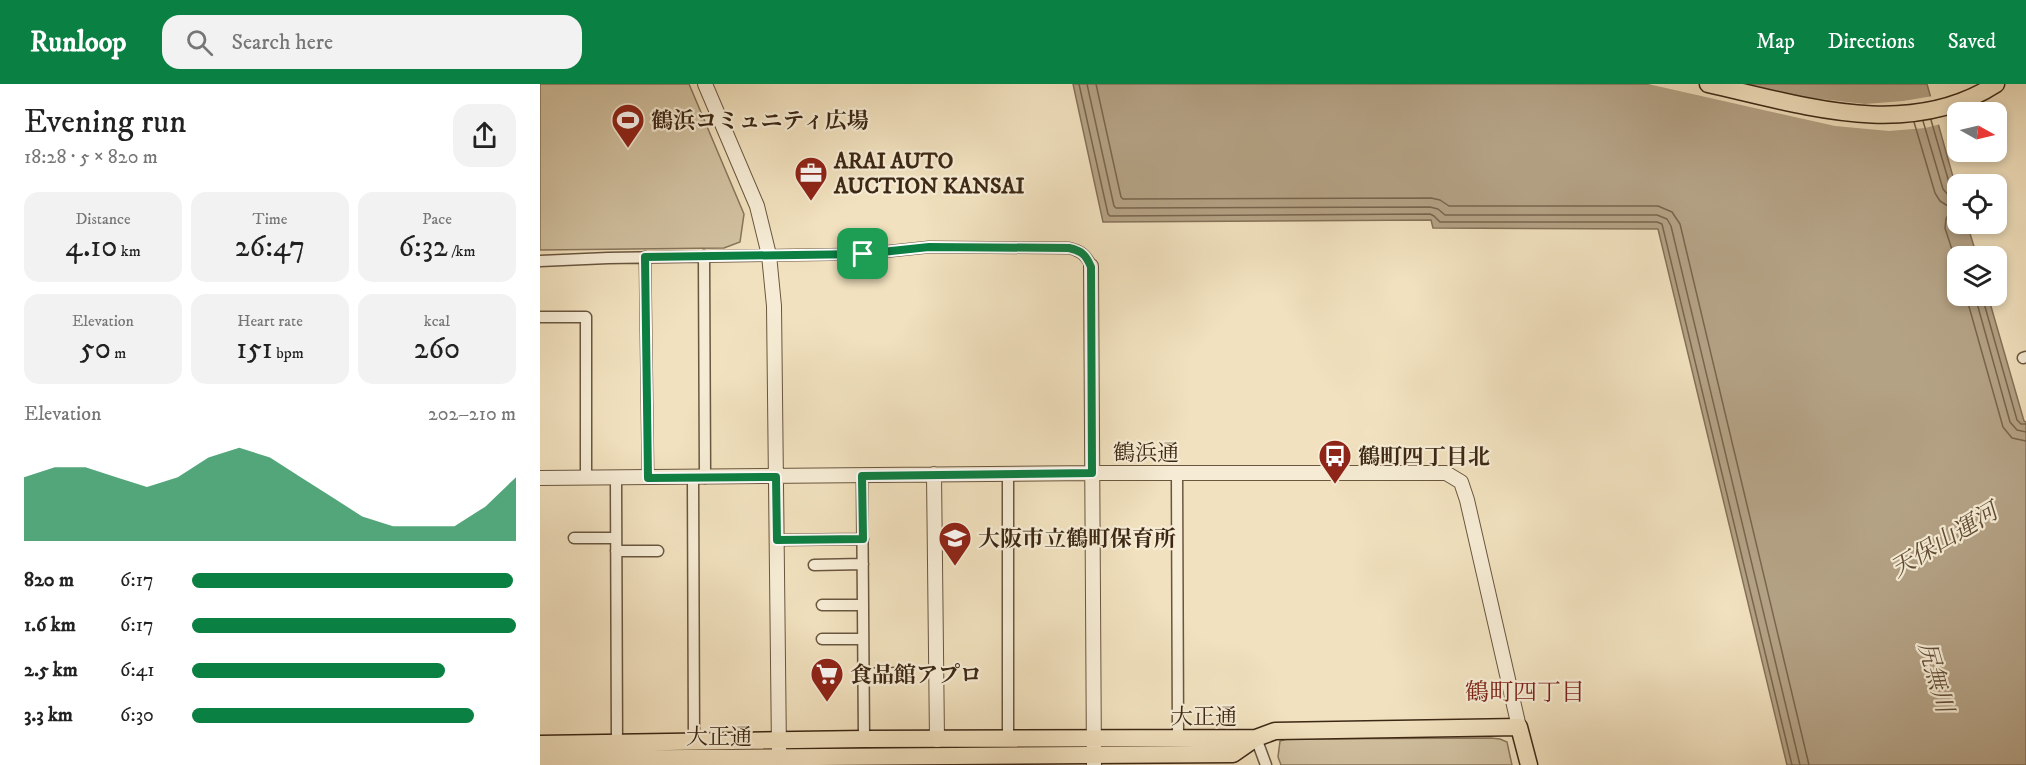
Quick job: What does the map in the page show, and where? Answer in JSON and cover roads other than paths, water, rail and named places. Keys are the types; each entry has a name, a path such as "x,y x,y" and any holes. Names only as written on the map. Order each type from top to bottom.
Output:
{"main road":[{"path":"1708,84 1836,111 1888,115 1922,112 1957,104 1996,84"},
{"path":"1256,738 1275,731 1520,727 1529,765"},
{"name":"大正通","path":"540,744 617,756 694,742 864,739 937,754 1008,740 1094,753 1178,738 1256,738"},
{"name":"大正通","path":"540,759 617,756 779,762 937,754 1233,754 1256,738"}],"street":[{"path":"705,84 751,190 769,255 774,306 779,762"},
{"path":"540,261 863,254 929,247 1069,248 1079,250 1087,256 1091,267 1094,753"},
{"path":"694,742 704,256"},
{"path":"645,257 648,478"},
{"path":"540,317 586,317 586,478"},
{"name":"鶴浜通","path":"540,478 1092,473 1446,473 1461,482 1467,500 1520,727"},
{"path":"1177,473 1178,738"},
{"path":"934,474 937,754"},
{"path":"1008,474 1008,740"},
{"path":"862,476 864,739"},
{"path":"616,478 617,756"},
{"path":"574,538 616,538"},
{"path":"777,540 863,539"},
{"path":"616,551 658,551"},
{"path":"814,565 863,564"},
{"path":"822,605 863,605"},
{"path":"822,639 863,639"},
{"path":"863,674 898,673"},
{"path":"1256,738 1266,765"}],"water":[{"path":"1073,84 1927,84 1952,174 1947,174 1947,234 1970,234 1974,246 1947,246 1947,306 1991,306 2026,422 2026,765 1787,765 1658,229 1433,228 1431,220 1103,222"}],"place":[{"name":"鶴浜コミュニティ広場","path":"628,149"},
{"name":"ARAI AUTO AUCTION KANSAI","path":"811,202"},
{"name":"鶴町四丁目北","path":"1335,485"},
{"name":"大阪市立鶴町保育所","path":"955,567"},
{"name":"食品館アプロ","path":"827,703"}],"district":[{"name":"鶴町四丁目","path":"1525,692"}],"water label":[{"name":"天保山運河","path":"1944,540"},
{"name":"尻無川","path":"1936,677"}]}
